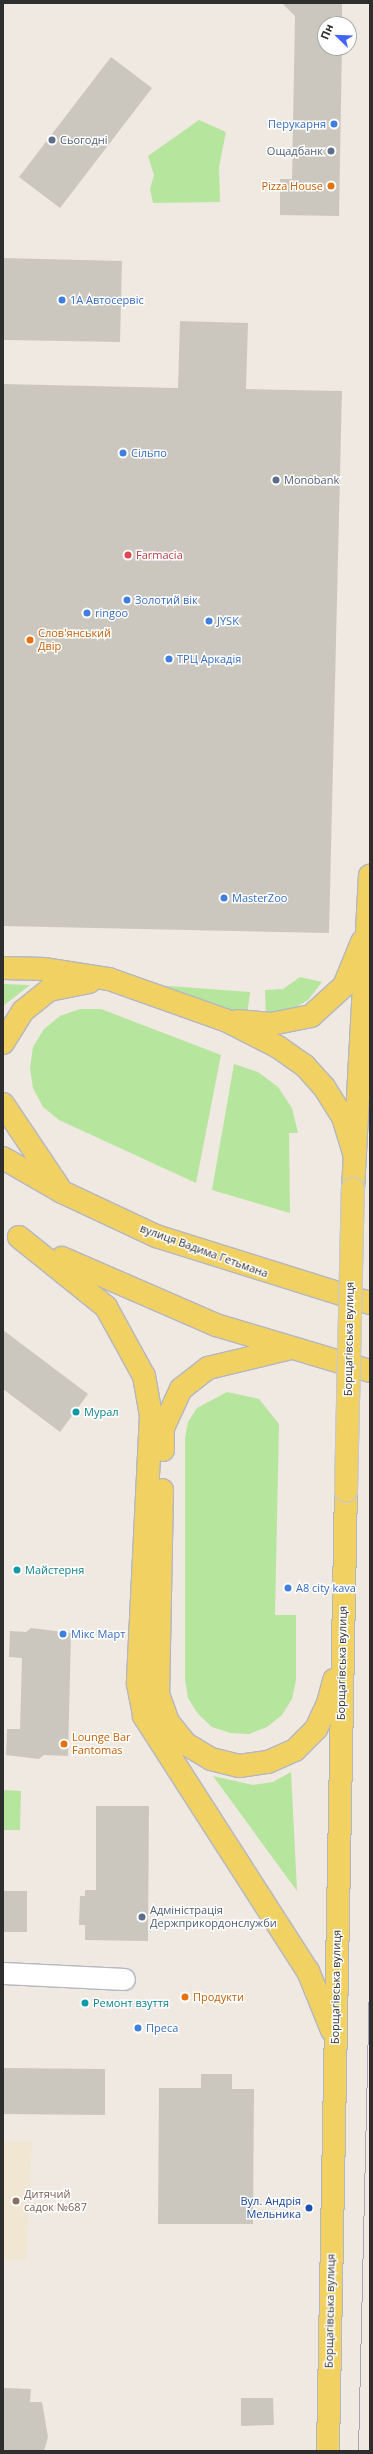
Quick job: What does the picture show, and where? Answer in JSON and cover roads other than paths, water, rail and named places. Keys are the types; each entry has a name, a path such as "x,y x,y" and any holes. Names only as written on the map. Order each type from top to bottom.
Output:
{"main road":[{"name":"Борщагівська вулиця","path":"328,2451 353,1189 369,924 370,875"},
{"path":"225,1020 271,1024 312,1016 344,986 369,924"},
{"path":"3,968 45,969 109,979 225,1020 278,1047 305,1066 343,1117 354,1154"},
{"path":"3,1043 24,1011 49,990 109,979"},
{"path":"3,1104 62,1192"},
{"name":"вулиця Вадима Гетьмана","path":"3,1158 62,1192 156,1236 370,1303"},
{"path":"11,1232 117,1285 216,1326 287,1349 370,1371"},
{"path":"11,1232 106,1307 144,1376 151,1414 138,1684 144,1716 308,1971 335,2038"},
{"path":"287,1349 208,1368 181,1389 163,1428 158,1694 168,1722 186,1744 211,1760 239,1766 261,1763 295,1750 316,1729 328,1703 343,1637"}],"street":[{"path":"3,1973 124,1979"}],"tram line":[{"path":"358,2451 370,1938"}],"place":[{"name":"Перукарня","path":"334,124"},
{"name":"Сьогодні","path":"52,140"},
{"name":"Ощадбанк","path":"331,151"},
{"name":"Pizza House","path":"331,186"},
{"name":"1А Автосервіс","path":"62,300"},
{"name":"Сільпо","path":"123,453"},
{"name":"Monobank","path":"276,480"},
{"name":"Farmacia","path":"128,555"},
{"name":"Золотий вік","path":"127,600"},
{"name":"ringoo","path":"87,613"},
{"name":"JYSK","path":"209,621"},
{"name":"Слов'янський Двір","path":"30,640"},
{"name":"ТРЦ Аркадія","path":"169,659"},
{"name":"MasterZoo","path":"224,898"},
{"name":"Мурал","path":"76,1412"},
{"name":"Майстерня","path":"17,1570"},
{"name":"A8 city kava","path":"288,1588"},
{"name":"Мікс Март","path":"63,1634"},
{"name":"Lounge Bar Fantomas","path":"64,1744"},
{"name":"Адміністрація Держприкордонслужби","path":"142,1917"},
{"name":"Продукти","path":"185,1997"},
{"name":"Ремонт взуття","path":"85,2003"},
{"name":"Преса","path":"138,2028"},
{"name":"Дитячий садок №687","path":"16,2201"},
{"name":"Вул. Андрія Мельника","path":"309,2208"}]}
